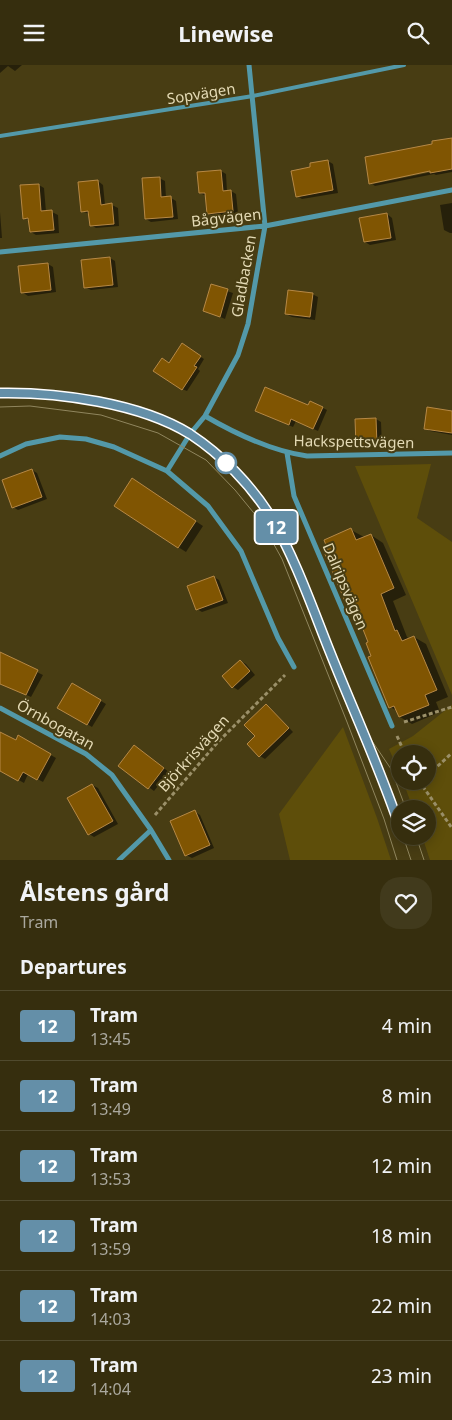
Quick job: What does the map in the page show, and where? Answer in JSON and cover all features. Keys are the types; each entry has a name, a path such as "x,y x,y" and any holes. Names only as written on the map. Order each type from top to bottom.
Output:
{"street":[{"name":"Gladbacken","path":"167,471 190,434 205,416 238,355 248,324 265,226 249,65"},
{"name":"Bågvägen","path":"0,252 265,226 452,190"},
{"name":"Hackspettsvägen","path":"205,416 224,427 287,453 307,456 452,453"},
{"path":"0,455 26,444 60,437 86,439 114,447 167,471 208,506 241,551 278,637 294,667"},
{"name":"Dalripsvägen","path":"287,453 294,495 392,726"},
{"name":"Örnbogatan","path":"0,707 86,754 112,775 151,830 169,860"},
{"path":"119,860 151,830"}],"lane":[{"name":"Sopvägen","path":"0,136 253,96 404,65"}],"path":[{"name":"Björkrisvägen","path":"151,830 155,813 244,715 294,667"},
{"path":"401,745 392,726 452,707"},
{"path":"436,768 452,753"},
{"path":"425,790 452,828"}],"shaded area":[{"path":"431,464 417,518 452,542 452,695 355,466"},
{"path":"452,705 452,860 430,860 425,845 436,845 436,800 410,800 406,790 436,790 436,745 396,745 413,736"},
{"path":"343,727 391,860 290,860 279,814"}],"building":[{"path":"452,138 452,169 430,173 430,171 369,184 365,157 432,144 432,141"},
{"path":"328,160 333,190 296,197 291,171 310,167 310,163"},
{"path":"221,170 223,191 231,190 233,211 207,214 205,193 199,193 197,172"},
{"path":"160,177 161,197 171,196 173,217 145,219 142,178"},
{"path":"98,180 101,205 112,203 114,224 90,226 88,211 81,212 78,182"},
{"path":"39,184 41,211 52,210 54,230 30,232 28,218 23,219 20,185"},
{"path":"387,213 391,238 364,242 359,218"},
{"path":"110,257 113,285 84,288 81,260"},
{"path":"48,263 51,290 21,293 18,266"},
{"path":"211,284 228,289 220,317 203,311"},
{"path":"288,290 313,293 310,317 285,314"},
{"path":"182,343 201,356 194,366 197,367 182,390 153,371 162,358 169,363"},
{"path":"265,387 308,405 310,401 323,407 313,429 291,419 289,425 255,411"},
{"path":"427,407 452,411 452,433 424,429"},
{"path":"376,418 377,445 356,446 355,419"},
{"path":"32,469 42,497 12,508 2,480"},
{"path":"132,478 196,521 178,548 114,506"},
{"path":"351,528 356,540 371,534 394,588 381,594 395,631 397,630 402,641 414,636 437,690 425,695 429,705 399,717 394,706 389,708 368,657 371,656 366,643 368,642 353,604 347,606 325,554 329,553 324,540"},
{"path":"214,576 223,600 196,610 187,586"},
{"path":"0,652 38,670 26,695 0,684"},
{"path":"240,660 250,671 232,688 222,676"},
{"path":"72,683 101,700 87,725 57,708"},
{"path":"266,704 289,728 259,757 247,744 255,736 244,725"},
{"path":"0,732 16,740 18,735 51,754 37,780 23,772 18,781 0,771"},
{"path":"134,745 164,768 148,789 118,766"},
{"path":"92,784 113,821 88,835 67,798"},
{"path":"195,810 210,845 185,856 170,821"}],"tram line":[{"path":"0,392 72,397 98,401 147,414 170,423 190,434 235,471 263,505 280,533 295,565 391,802"},
{"name":"12","path":"0,393 30,392 102,401 161,420 190,434 226,463 244,482 270,516 290,554 358,718 391,804"},
{"path":"0,407 30,406 101,415 158,433 206,460 235,490 262,523 282,559 347,722 384,819 397,860"},
{"path":"370,738 391,769 403,800"},
{"path":"406,845 411,860"},
{"path":"419,845 424,860"}]}
